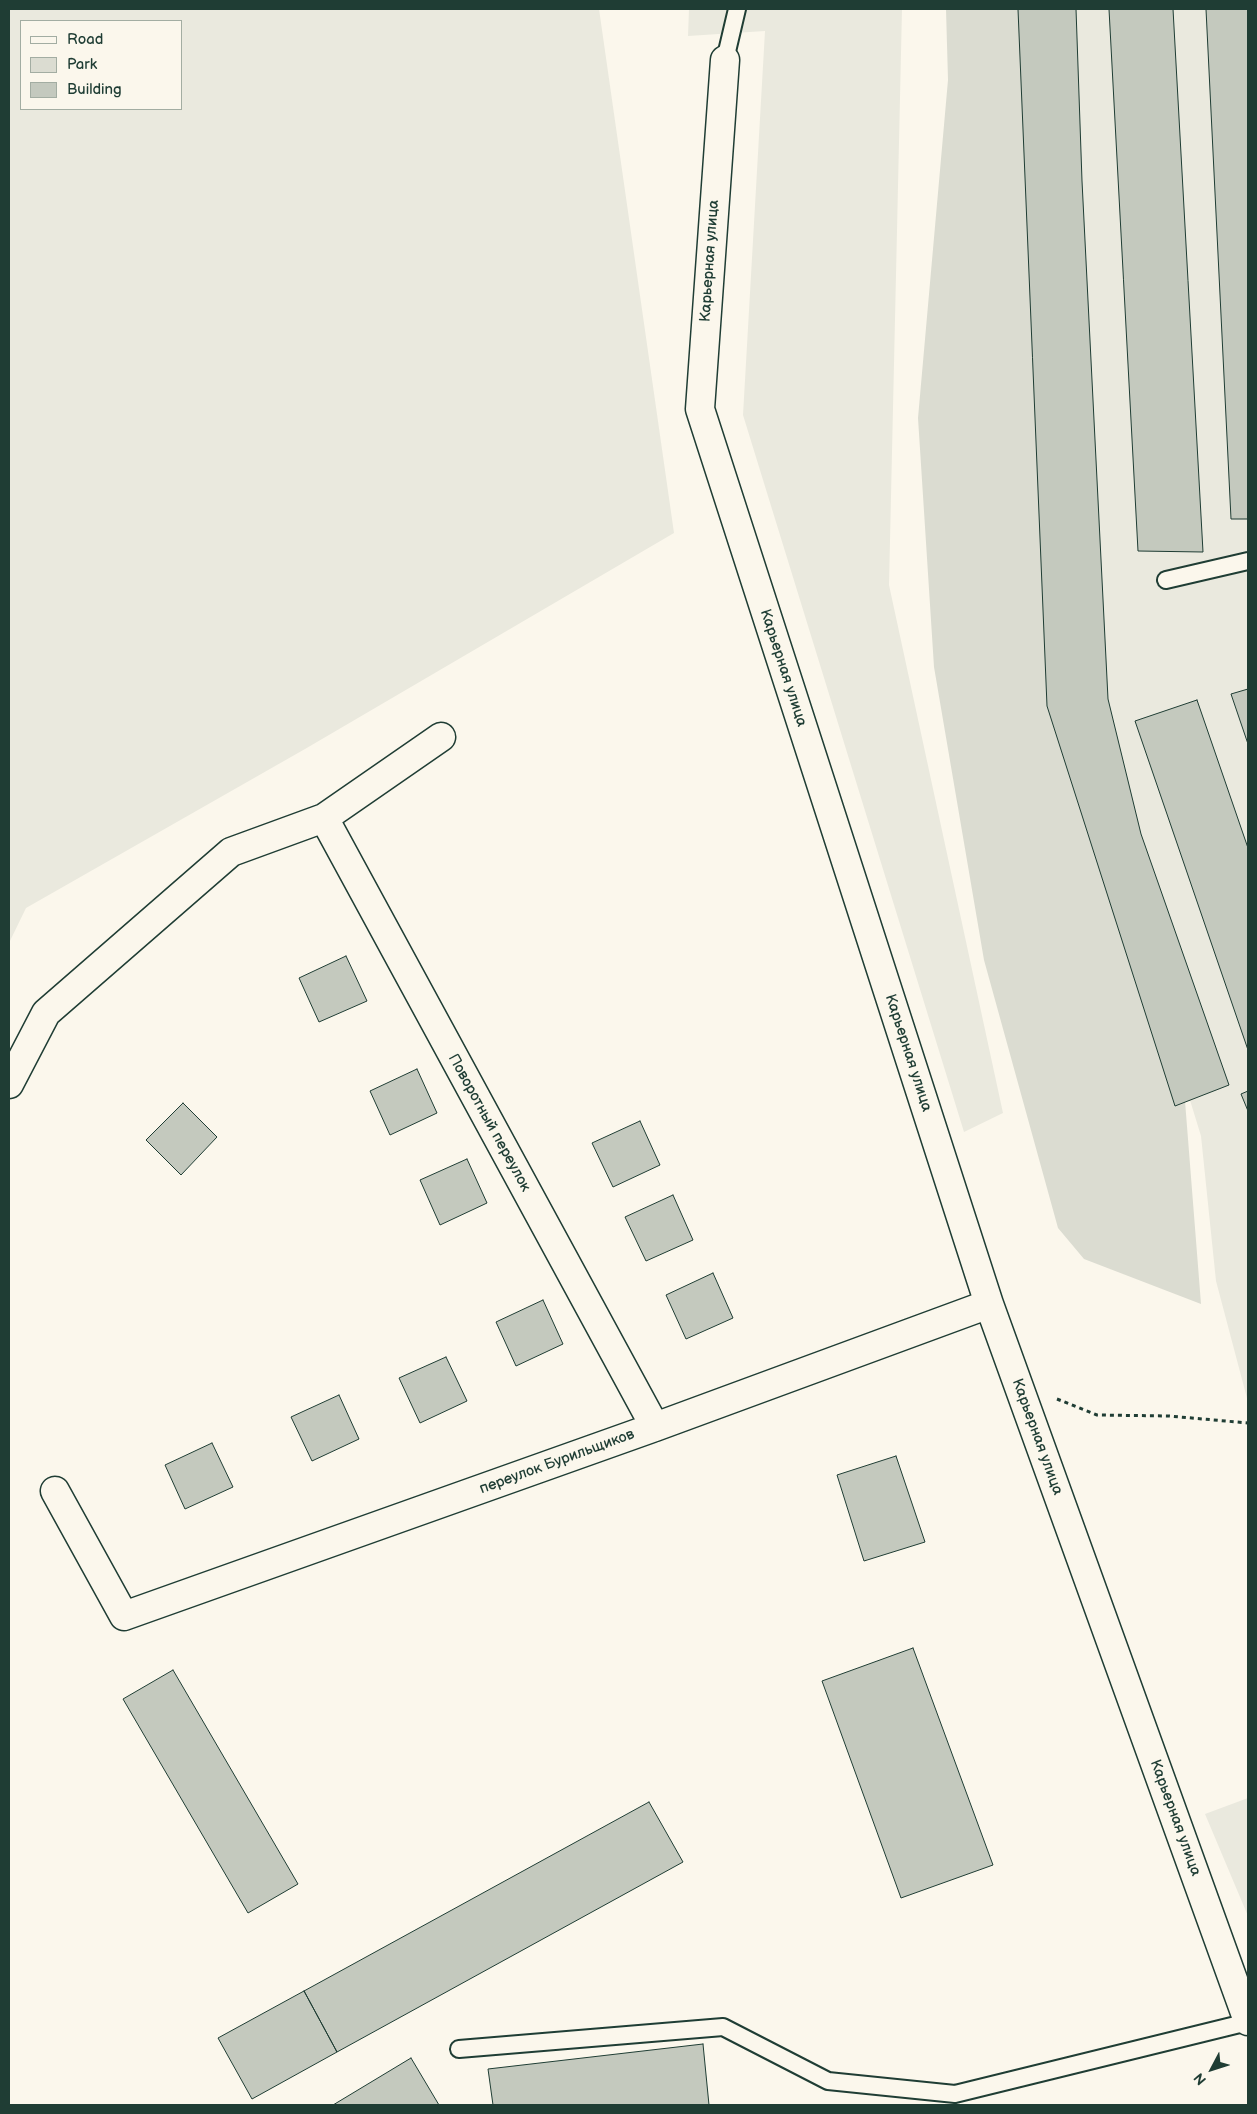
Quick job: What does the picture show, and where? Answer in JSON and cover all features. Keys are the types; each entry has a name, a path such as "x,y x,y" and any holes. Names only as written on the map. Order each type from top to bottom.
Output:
{"street":[{"name":"Карьерная улица","path":"725,60 700,409 989,1304 1248,2022"},
{"path":"9,1084 46,1013 231,852 324,818 441,736"},
{"name":"Поворотный переулок","path":"324,818 655,1427"},
{"name":"переулок Бурильщиков","path":"55,1492 124,1616 655,1427 989,1304"}],"lane":[{"path":"725,60 738,9"},
{"path":"1166,580 1248,561"},
{"path":"460,2050 723,2027 828,2080 955,2094 1248,2022"}],"path":[{"path":"1017,1383 1097,1415 1169,1416 1248,1423"}],"shaded area":[{"path":"9,9 599,9 674,533 305,749 26,908 9,943"},
{"path":"689,9 902,9 889,585 1003,1113 964,1132 743,415 765,31 688,36"},
{"path":"1072,9 1248,9 1248,1402 1216,1281 1201,1136 1124,885 1084,662"},
{"path":"1248,1798 1248,1916 1205,1814"}],"green space":[{"path":"946,9 1059,9 1064,592 1185,1101 1201,1304 1084,1259 1058,1228 984,960 934,667 918,418 948,80"}],"building":[{"path":"1018,9 1076,9 1082,181 1108,699 1141,834 1229,1085 1175,1106 1047,706"},
{"path":"1109,9 1173,9 1203,552 1138,551"},
{"path":"1206,9 1248,9 1248,519 1231,519"},
{"path":"1248,689 1248,744 1231,694"},
{"path":"1197,700 1248,848 1248,1050 1135,721"},
{"path":"346,956 367,1001 319,1022 299,978"},
{"path":"417,1069 437,1113 390,1135 370,1091"},
{"path":"1248,1091 1248,1111 1241,1094"},
{"path":"183,1103 217,1137 181,1175 146,1140"},
{"path":"640,1121 660,1165 613,1187 592,1143"},
{"path":"467,1159 487,1203 440,1225 420,1180"},
{"path":"673,1195 693,1240 646,1261 625,1217"},
{"path":"713,1273 733,1318 686,1339 666,1295"},
{"path":"543,1300 563,1344 516,1366 496,1322"},
{"path":"446,1357 467,1401 420,1423 399,1378"},
{"path":"339,1395 359,1439 312,1461 291,1417"},
{"path":"212,1443 233,1487 185,1509 165,1465"},
{"path":"896,1456 925,1542 864,1561 837,1475"},
{"path":"913,1648 993,1865 901,1898 822,1681"},
{"path":"173,1670 298,1884 248,1913 123,1699"},
{"path":"649,1802 683,1862 337,2052 304,1991"},
{"path":"304,1991 337,2052 252,2099 218,2038"},
{"path":"703,2044 709,2105 493,2105 488,2069"},
{"path":"411,2058 439,2105 333,2105"}]}
